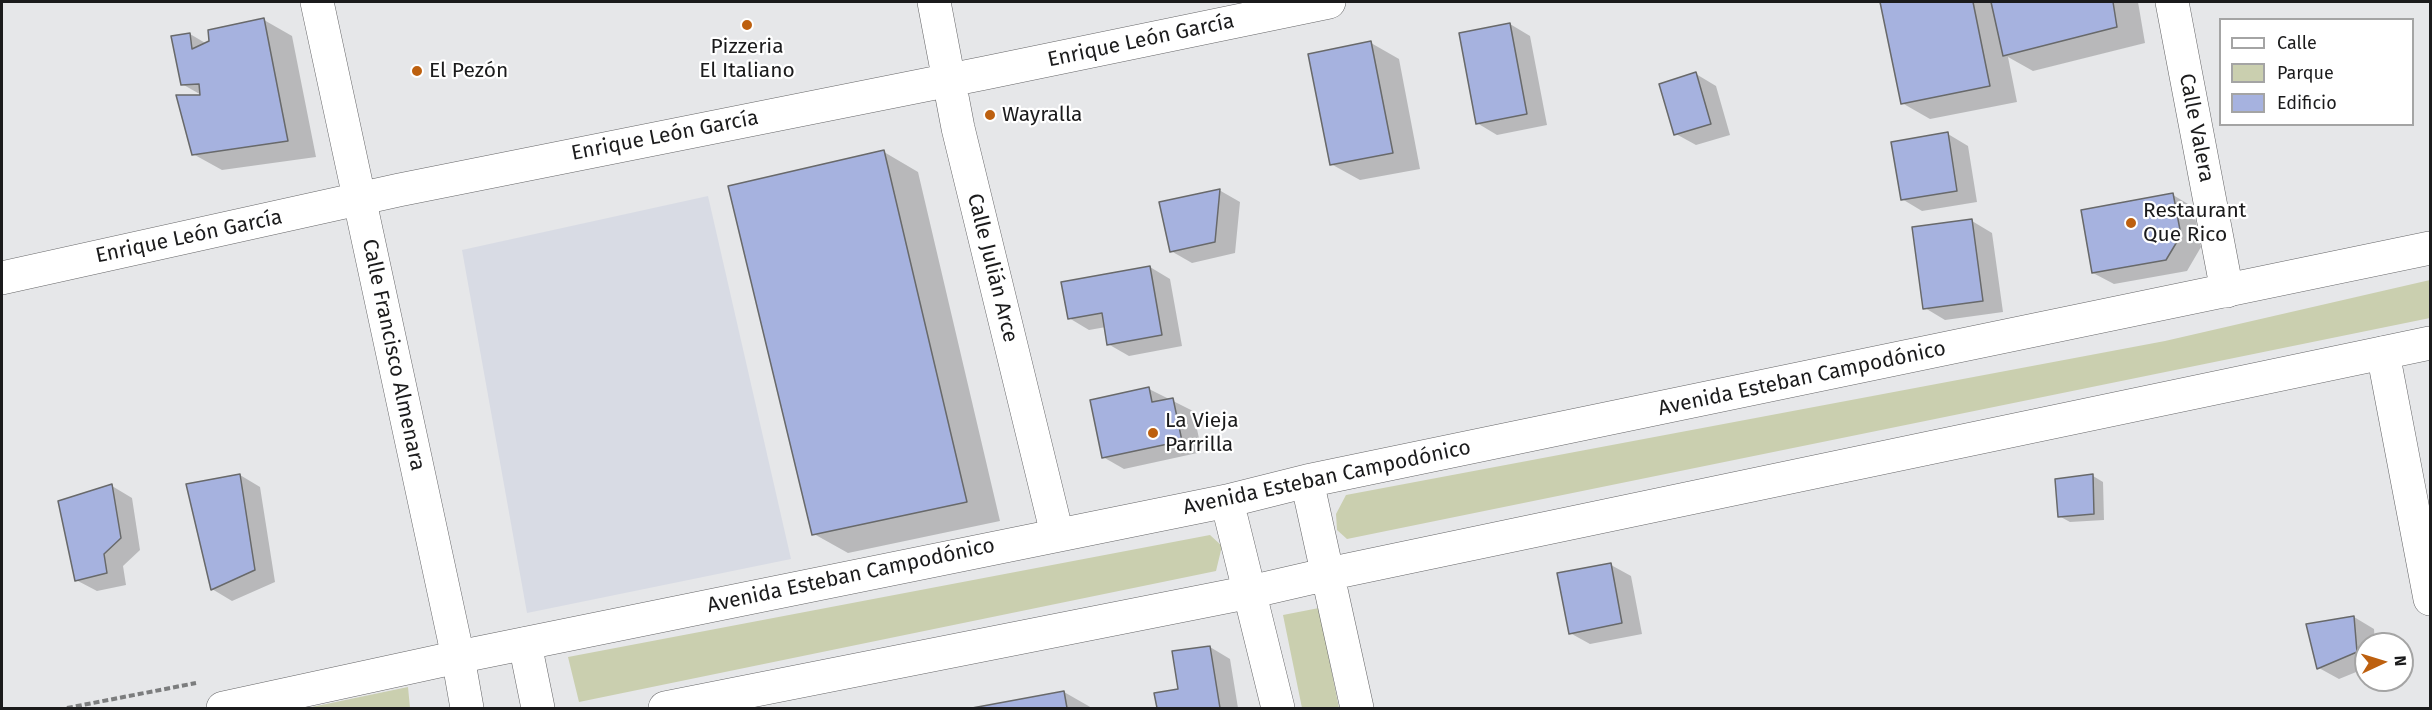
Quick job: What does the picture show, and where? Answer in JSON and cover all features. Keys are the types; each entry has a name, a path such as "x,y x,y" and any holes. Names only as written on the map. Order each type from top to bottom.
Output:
{"street":[{"name":"Calle Francisco Almenara","path":"316,2 458,657 467,708"},
{"name":"Calle Julián Arce","path":"934,2 958,128 1057,534"},
{"name":"Enrique León García","path":"2,278 360,200 1329,2"},
{"name":"Calle Valera","path":"2172,2 2227,291"},
{"name":"Avenida Esteban Campodónico","path":"223,708 458,657 1227,501 1307,481 2430,248"},
{"path":"665,708 1250,592 2430,343"},
{"path":"2384,353 2430,599"},
{"path":"1307,481 1357,708"},
{"path":"1227,501 1278,708"},
{"path":"525,644 538,708"}],"shaded area":[{"path":"708,196 791,559 527,613 462,250"}],"green space":[{"path":"2430,280 2430,318 1347,539 1337,530 1336,514 1346,495 2165,341"},
{"path":"1210,535 1222,546 1216,571 579,702 568,657"},
{"path":"1319,608 1339,708 1302,708 1283,615"},
{"path":"408,687 410,708 307,708"}],"building":[{"path":"1880,2 1973,2 1990,86 1901,104"},
{"path":"1991,2 2113,2 2117,27 2003,56"},
{"path":"264,18 288,141 192,155 176,95 200,95 199,84 181,85 171,36 190,33 192,49 209,41 208,30"},
{"path":"1510,23 1527,114 1476,124 1459,33"},
{"path":"1371,41 1393,153 1330,165 1308,54"},
{"path":"1696,72 1711,124 1674,135 1659,84"},
{"path":"1948,132 1957,191 1901,200 1891,142"},
{"path":"884,150 967,502 812,535 728,186"},
{"path":"1220,189 1215,242 1170,252 1159,202"},
{"name":"Restaurant Que Rico","path":"2173,193 2181,235 2166,260 2092,273 2081,210"},
{"path":"1972,219 1983,301 1923,309 1912,227"},
{"path":"1150,266 1162,335 1107,345 1102,313 1068,319 1061,282"},
{"path":"1149,387 1152,402 1173,398 1182,441 1102,458 1090,400"},
{"path":"240,474 255,570 211,590 186,484"},
{"path":"2093,474 2094,514 2058,517 2055,479"},
{"path":"112,484 121,538 104,554 107,573 75,581 58,501"},
{"path":"1611,563 1622,623 1569,634 1557,573"},
{"path":"2354,616 2354,653 2317,669 2306,624"},
{"path":"1210,646 1220,708 1157,708 1154,693 1178,689 1172,651"},
{"path":"1064,691 1067,708 972,708"}],"place":[{"name":"Pizzeria El Italiano","path":"747,25"},
{"name":"El Pezón","path":"417,71"},
{"name":"Wayralla","path":"990,115"},
{"name":"Restaurant Que Rico","path":"2131,223"},
{"name":"La Vieja Parrilla","path":"1153,433"}]}
